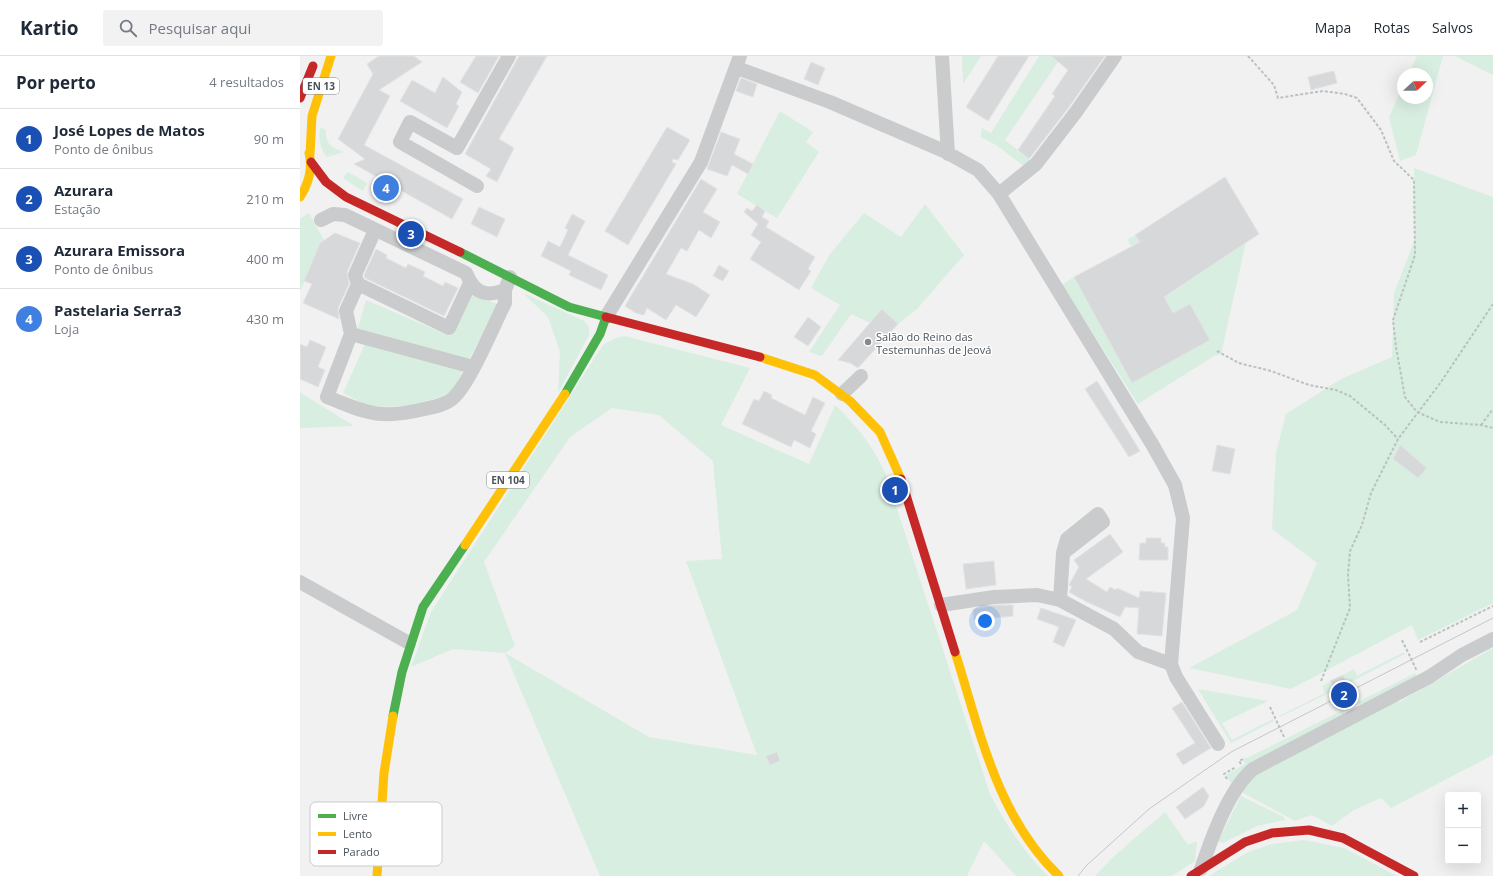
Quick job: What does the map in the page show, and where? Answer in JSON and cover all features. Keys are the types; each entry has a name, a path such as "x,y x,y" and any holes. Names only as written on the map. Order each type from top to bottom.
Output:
{"main road":[{"name":"EN 13","path":"300,98 317,56"},
{"name":"EN 13","path":"300,198 309,180 310,158 308,136 310,117 331,56"},
{"path":"300,142 305,146 310,158 326,182 346,197 405,224 569,307 740,351 816,375 842,394 880,432 895,463 992,769 1005,802 1027,841 1059,876"},
{"path":"327,196 346,197"},
{"path":"300,198 314,197"},
{"name":"EN 104","path":"380,802 384,760 409,643 423,607 555,411 600,334 606,316"},
{"path":"1196,872 1244,842 1272,833 1309,830 1343,838 1414,876"},
{"name":"EN 104","path":"377,866 377,876"}],"street":[{"path":"445,168 509,56"},
{"path":"942,56 948,154"},
{"path":"999,194 1036,164 1076,112 1115,56"},
{"path":"606,316 701,162 739,62 948,154 978,170 999,194 1152,444 1175,485 1183,518 1171,664 1176,678 1218,744"},
{"path":"457,148 410,122 400,142 477,186"},
{"path":"321,220 334,214 345,215 466,272 470,283 474,288 484,293 496,293 504,290"},
{"path":"375,230 355,275 358,284 346,311 351,334 327,397 365,412 388,415 438,406 452,399 463,386 505,303 504,290 510,277"},
{"path":"358,284 450,328 470,283"},
{"path":"351,334 473,367"},
{"path":"842,394 862,376"},
{"path":"1060,600 1063,553"},
{"path":"300,582 409,643"},
{"path":"941,605 994,597 1037,595 1060,600 1114,629 1138,652 1171,664"},
{"path":"1196,872 1213,834 1242,778 1253,769 1422,681 1462,655 1493,639"}],"path":[{"path":"1248,56 1274,85 1278,98 1323,90 1357,98 1381,130 1394,161 1414,180 1415,255 1393,320 1405,397 1417,412 1440,422 1481,425 1493,428"},
{"path":"1321,681 1350,608 1348,576 1350,551 1362,525 1371,493 1398,439 1441,382 1493,304"},
{"path":"1217,350 1239,363 1271,371 1309,385 1336,390 1350,396 1385,425 1398,439"},
{"path":"1481,425 1493,408"},
{"path":"1420,642 1493,606"},
{"path":"1402,640 1422,681"},
{"path":"1270,707 1285,737 1278,740"},
{"path":"1235,792 1224,774 1241,764 1239,761 1246,758"}],"green space":[{"path":"962,56 981,56 963,84"},
{"path":"1039,56 1050,56 1058,62 1005,140 1031,161 1024,166 996,145 981,137 982,128 991,133"},
{"path":"1417,56 1443,56 1433,93 1433,68 1412,68"},
{"path":"1455,56 1493,56 1493,75"},
{"path":"1397,99 1397,104 1430,104 1416,155 1400,161 1389,117"},
{"path":"780,111 813,132 806,142 819,152 777,218 737,194"},
{"path":"320,127 326,130 327,139 330,145 344,152 327,157 322,150 320,143"},
{"path":"1414,168 1493,197 1493,603 1418,640 1412,625 1291,689 1189,668 1297,610 1317,563 1272,529 1276,453 1286,414 1341,379 1392,357 1394,293 1415,239","holes":["1400,445 1427,468 1418,478 1393,459"]},
{"path":"348,172 367,183 363,191 343,178"},
{"path":"925,204 964,255 917,309 898,324 882,309 870,323 851,314 822,356 809,352 840,305 811,288 830,254 864,213 901,237"},
{"path":"309,213 324,240 300,291 300,219"},
{"path":"1135,235 1172,291 1246,242 1221,354 1214,356 1138,404 1062,285 1074,277 1132,382 1173,313 1135,244 1130,246 1128,239"},
{"path":"471,293 499,305 468,361 357,331 366,300 450,336"},
{"path":"523,293 584,321 589,327 589,335 558,393 560,352 548,317"},
{"path":"624,336 750,368 721,425 809,464 835,405 857,428 875,453 885,472 990,794 1016,837 1048,876 1016,876 984,841 967,876 600,876 505,653 453,649 411,667 431,612 603,345 613,339","holes":["612,408 659,415 713,461 722,559 686,561 757,755 649,737 505,653 515,646 484,562 570,437"]},
{"path":"365,344 464,368 454,389 441,397 407,406 370,407 343,393"},
{"path":"301,393 354,426 300,428"},
{"path":"1493,648 1493,755 1391,808 1381,798 1354,810 1332,826 1312,815 1295,821 1243,793 1241,789 1257,771 1397,700 1399,702"},
{"path":"1404,652 1405,654 1347,684 1343,675 1354,669 1357,676"},
{"path":"1415,673 1418,678 1233,787 1226,775 1245,764 1243,760 1343,710 1345,715 1360,707 1358,702"},
{"path":"1330,681 1335,690 1280,717 1279,716 1325,693 1322,686"},
{"path":"1198,689 1268,701 1222,723 1232,740 1273,719 1274,721 1231,743"},
{"path":"1241,796 1284,817 1285,820 1257,826 1223,843 1218,841"},
{"path":"1165,812 1188,845 1197,841 1195,861 1172,876 1095,876 1112,858"},
{"path":"1304,840 1344,848 1397,876 1209,876 1248,852 1272,844"}],"building":[{"path":"379,56 414,56 422,62 379,90 390,96 364,145 463,199 452,219 354,164 365,159 338,139 373,74 367,64"},
{"path":"476,56 499,56 478,93 460,82"},
{"path":"519,56 547,56 499,139 514,148 497,182 486,176 491,169 465,154"},
{"path":"998,56 1029,56 988,121 966,107"},
{"path":"1051,56 1105,56 1069,107 1029,159 1018,150 1055,96 1052,94 1068,70"},
{"path":"811,62 825,68 818,85 804,79"},
{"path":"1334,71 1337,83 1311,90 1308,77"},
{"path":"443,77 462,92 456,104 459,106 447,128 400,101 412,80 435,93"},
{"path":"741,78 757,84 753,97 736,91"},
{"path":"667,127 690,140 678,160 673,159 672,162 676,164 628,245 605,231"},
{"path":"721,132 740,139 734,154 753,164 748,174 732,165 727,176 707,169"},
{"path":"1225,177 1259,234 1164,297 1173,313 1190,304 1210,340 1132,383 1074,277 1140,242 1135,235"},
{"path":"701,179 717,189 703,212 720,222 711,238 699,230 687,251 681,248 666,274 693,284 710,295 696,317 676,305 666,320 647,308 644,315 636,313 625,306"},
{"path":"757,205 765,211 762,217 769,221 766,227 815,257 808,269 811,271 799,290 750,259 761,242 751,235 758,224 744,212 747,208 752,211"},
{"path":"479,207 505,219 497,237 471,224"},
{"path":"572,214 585,221 568,255 608,275 601,290 569,275 571,271 541,256 548,241 560,247 568,230 565,228"},
{"path":"335,233 360,243 347,272 349,284 338,308 339,319 303,303 312,284 304,281 320,243"},
{"path":"376,249 387,255 386,258 406,268 408,264 425,272 423,276 443,286 445,282 458,288 444,316 365,278 364,275"},
{"path":"719,265 729,271 723,281 713,276"},
{"name":"Salão do Reino das Testemunhas de Jeová","path":"882,309 898,324 858,368 850,363 838,360"},
{"path":"808,317 821,327 808,346 794,337"},
{"path":"310,340 326,347 318,367 325,370 318,387 300,379 300,344 307,347"},
{"path":"1097,381 1140,451 1129,457 1085,389"},
{"path":"764,391 772,395 771,398 805,415 813,397 825,403 811,431 816,434 810,448 794,440 791,447 742,424 754,399 759,401"},
{"path":"1217,445 1235,449 1230,474 1212,471"},
{"path":"1400,445 1427,468 1418,478 1393,459"},
{"path":"1110,534 1123,552 1086,579 1107,592 1110,587 1116,590 1117,588 1139,598 1140,591 1166,593 1162,636 1137,634 1139,608 1125,607 1120,617 1069,592 1072,587 1069,585 1079,567 1074,560"},
{"path":"1146,538 1161,538 1161,543 1165,543 1165,547 1168,547 1168,560 1139,560 1140,543 1146,543"},
{"path":"994,561 996,585 966,589 963,564"},
{"path":"995,605 1013,605 1013,616 974,620 973,609"},
{"path":"1041,608 1076,620 1064,647 1053,642 1059,627 1037,619"},
{"path":"1343,675 1347,684 1335,690 1330,681"},
{"path":"1182,702 1211,748 1183,765 1176,754 1195,743 1172,708"},
{"path":"777,752 780,761 770,765 766,756"},
{"path":"1203,787 1209,796 1204,806 1185,819 1176,807"}],"tram line":[{"path":"1078,876 1087,865 1149,809 1231,752 1493,618"}],"traffic: fast":[{"path":"460,252 569,307 606,317 600,334 565,394"},
{"path":"393,716 402,672 423,607 465,545"}],"traffic: slow":[{"path":"310,154 312,116 331,56"},
{"path":"300,197 309,176 311,165 309,153"},
{"path":"760,357 815,375 850,401 880,432 901,479"},
{"path":"465,545 565,394"},
{"path":"955,652 993,772 1005,800 1020,827 1038,853 1059,876"},
{"path":"382,802 384,773 393,716"},
{"path":"377,876 378,866"}],"traffic: jam":[{"path":"300,98 313,66"},
{"path":"311,162 326,182 346,197 460,252"},
{"path":"606,317 760,357"},
{"path":"901,479 955,652"},
{"path":"1191,876 1245,842 1272,833 1309,830 1343,838 1414,876"}],"place":[{"name":"Pastelaria Serra3","path":"386,188"},
{"name":"Azurara Emissora","path":"411,234"},
{"name":"Salão do Reino das Testemunhas de Jeová","path":"868,342"},
{"name":"José Lopes de Matos","path":"895,490"},
{"name":"Azurara","path":"1344,695"}]}
